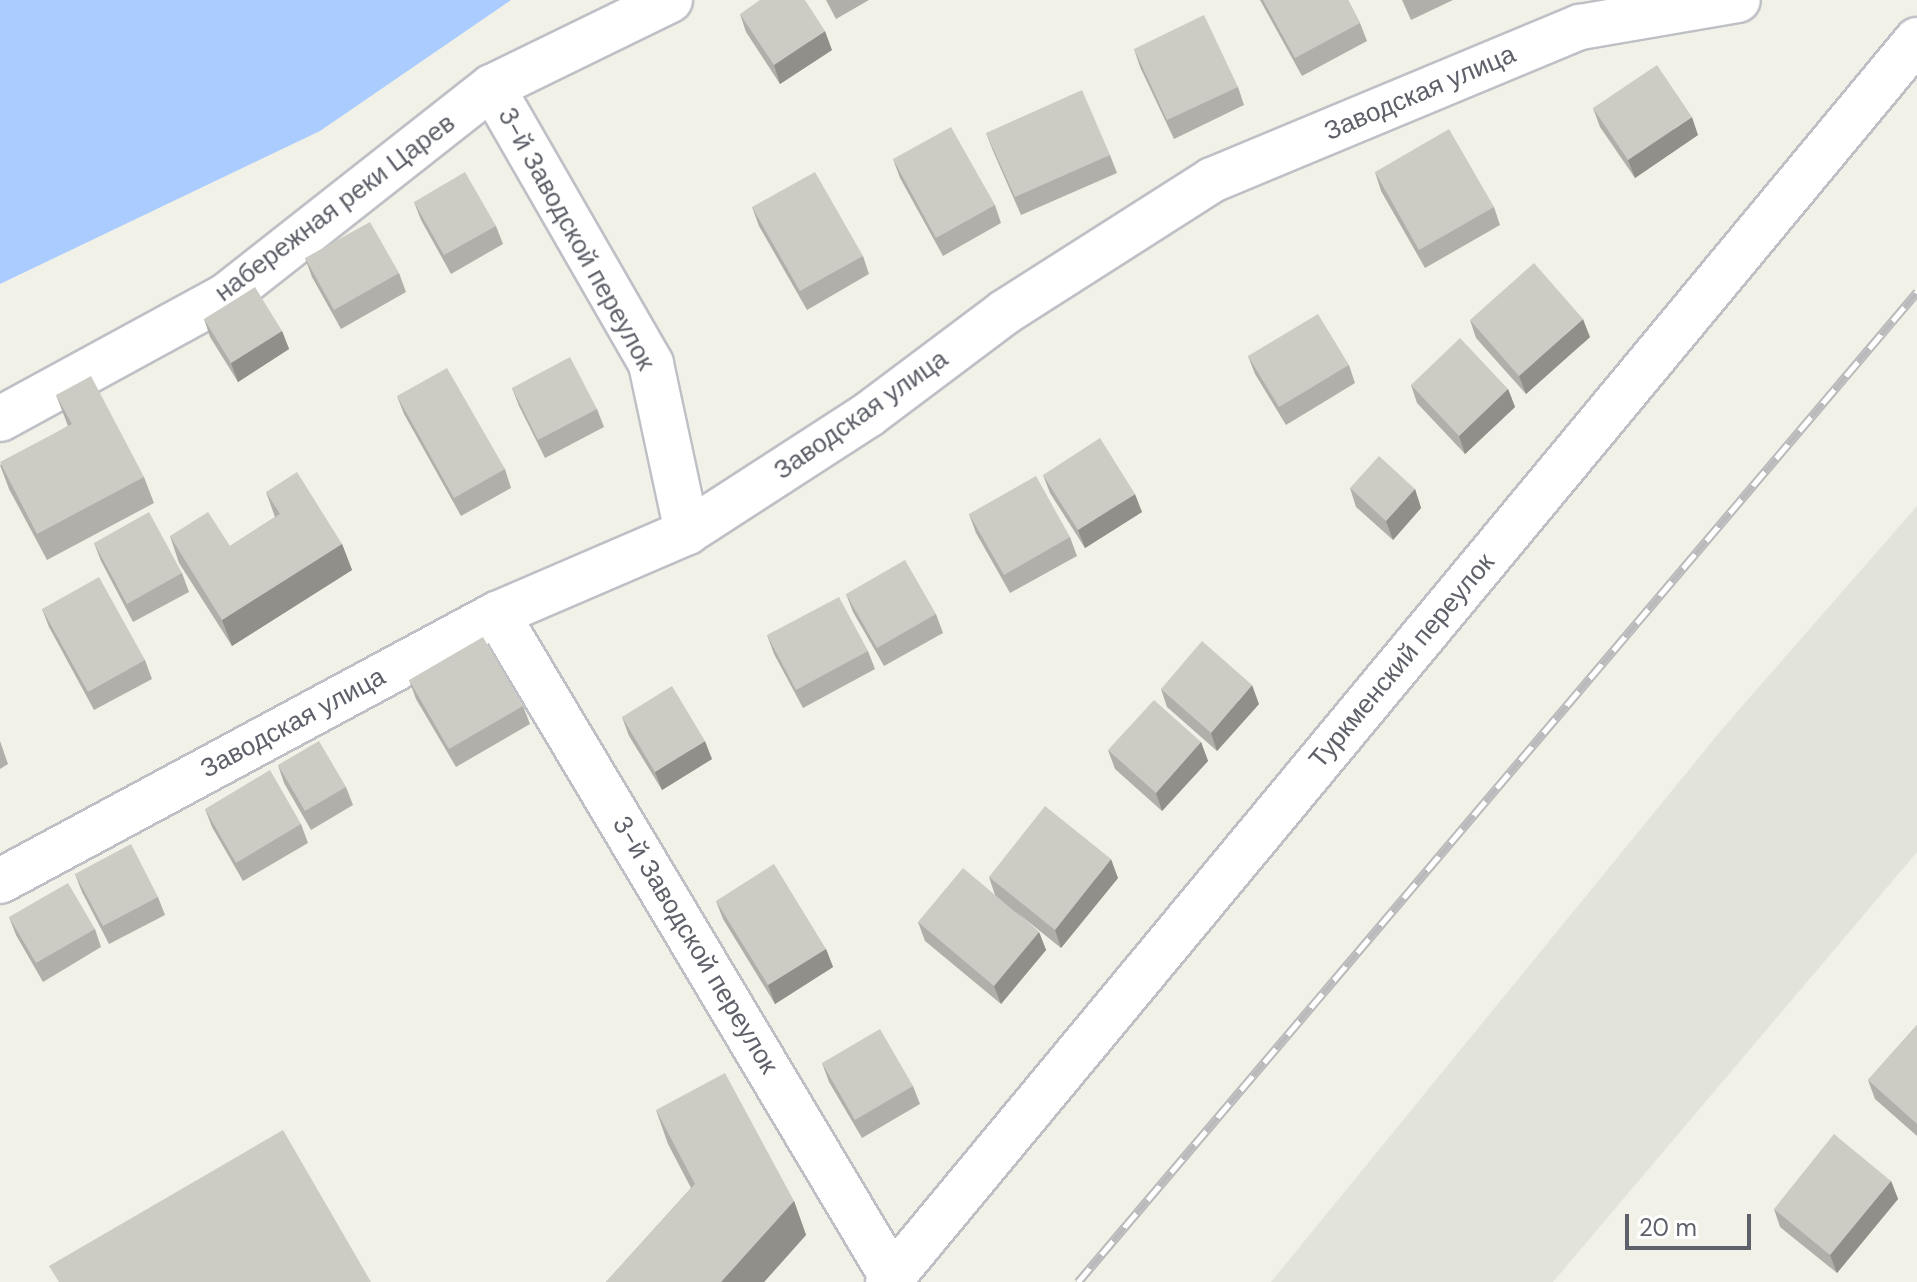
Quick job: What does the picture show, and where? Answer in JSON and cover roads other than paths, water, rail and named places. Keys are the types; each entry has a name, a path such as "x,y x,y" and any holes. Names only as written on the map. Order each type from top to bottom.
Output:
{"street":[{"name":"набережная реки Царев","path":"0,419 226,296 492,87 670,0"},
{"name":"Заводская улица","path":"0,881 497,614 687,532 868,415 1005,312 1212,180 1580,27 1591,12 1738,0"},
{"name":"Туркменский переулок","path":"890,1279 1917,40"},
{"name":"3-й Заводской переулок","path":"492,87 651,364 687,532"},
{"name":"3-й Заводской переулок","path":"497,614 890,1279"}],"water":[{"path":"0,0 511,0 320,131 0,284"}],"railway":[{"path":"1078,1282 1917,292"}]}
